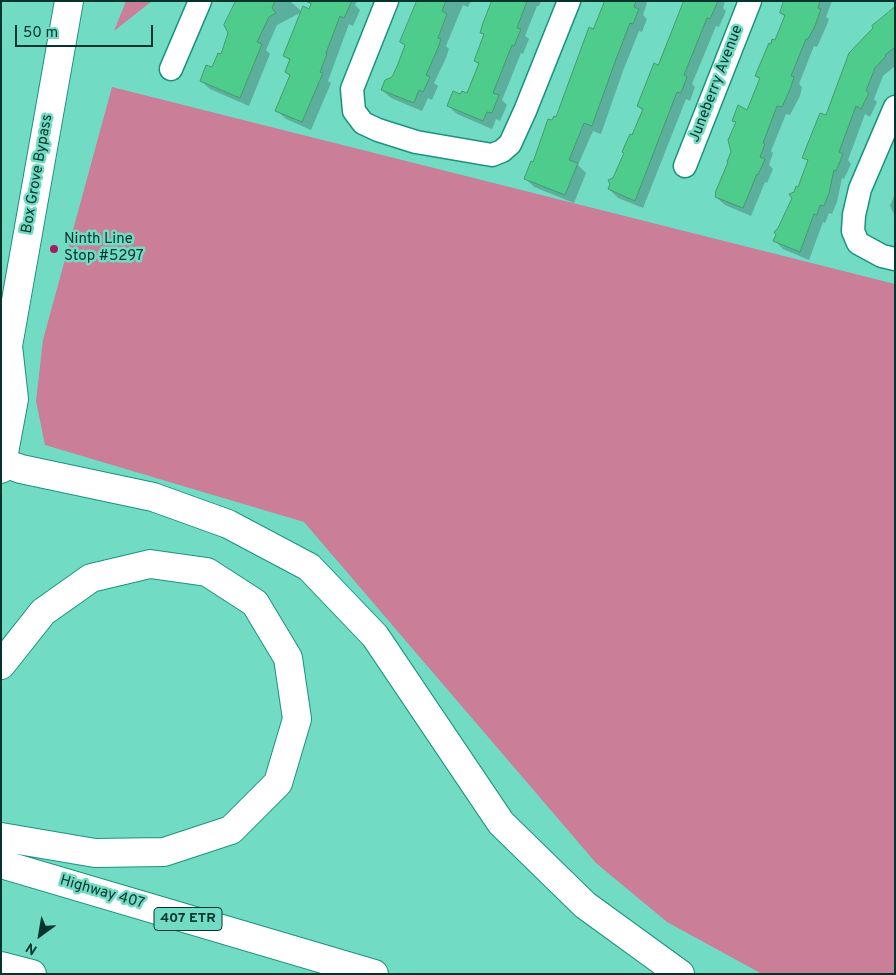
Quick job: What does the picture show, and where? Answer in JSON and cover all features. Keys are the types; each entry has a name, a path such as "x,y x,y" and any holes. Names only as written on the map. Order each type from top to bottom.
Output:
{"main road":[{"name":"Box Grove Bypass","path":"2,464 14,400 4,354 69,1"},
{"path":"2,464 154,498 228,524 309,567 375,636 501,824 585,905 680,974"},
{"path":"1,665 42,612 91,578 150,564 206,572 255,603 288,658 297,719 278,782 231,830 164,852 95,852 1,837"},
{"name":"Highway 407","path":"1,864 374,974"},
{"path":"1,966 32,974"}],"street":[{"path":"171,69 200,1"},
{"path":"387,1 352,89 354,111 363,123 378,130 416,142 492,155 502,151 510,144 569,1"},
{"name":"Juneberry Avenue","path":"685,166 750,1"},
{"path":"895,107 860,189 854,215 853,231 858,244 895,260"}],"shaded area":[{"path":"126,1 152,1 114,31"},
{"path":"112,87 895,284 895,974 762,974 667,922 596,863 304,522 45,445 36,401 43,340"}],"building":[{"path":"236,1 275,1 272,8 276,13 269,17 257,42 262,44 240,98 200,81 206,65 212,67 218,53 221,54 228,33 224,25"},
{"path":"306,1 352,1 344,18 340,16 320,72 323,73 302,122 275,111 290,75 285,72 290,59 283,56 303,6 309,9 311,4"},
{"path":"417,1 446,1 442,11 447,14 438,38 441,39 438,48 426,75 430,77 423,92 419,90 414,103 381,90 385,80 392,77 398,64 405,45 400,42"},
{"path":"492,1 527,1 517,28 521,29 514,46 512,45 493,93 499,95 492,113 487,112 483,121 447,106 453,91 460,94 462,91 467,93 479,63 474,61 484,34 480,33 483,23"},
{"path":"605,1 636,1 634,7 639,9 633,24 630,23 592,126 584,123 569,160 578,163 565,195 524,179 531,161 533,162 548,119 552,120 554,116 556,117 589,27 593,29"},
{"path":"684,1 718,1 710,19 707,18 684,75 687,77 681,93 677,92 635,201 608,189 610,184 608,180 613,178 624,153 622,152 625,145 630,134 632,135 643,109 637,106 654,63 658,65"},
{"path":"784,1 820,1 818,8 821,9 791,76 794,77 782,107 777,106 763,143 765,144 760,157 765,159 743,208 715,197 715,193 731,152 728,140 736,122 732,121 738,105 747,110 760,78 755,76 769,43 771,44 772,39 775,40 785,15 780,13"},
{"path":"895,7 895,47 885,55 875,68 866,91 869,93 861,109 856,106 839,152 843,154 836,171 834,170 824,206 820,205 817,215 814,214 800,252 773,241 776,235 774,232 778,228 792,198 789,194 794,192 796,186 798,187 808,160 802,158 820,113 826,115 849,53 873,28 872,26"}],"place":[{"name":"Ninth Line Stop #5297","path":"54,249"}]}
